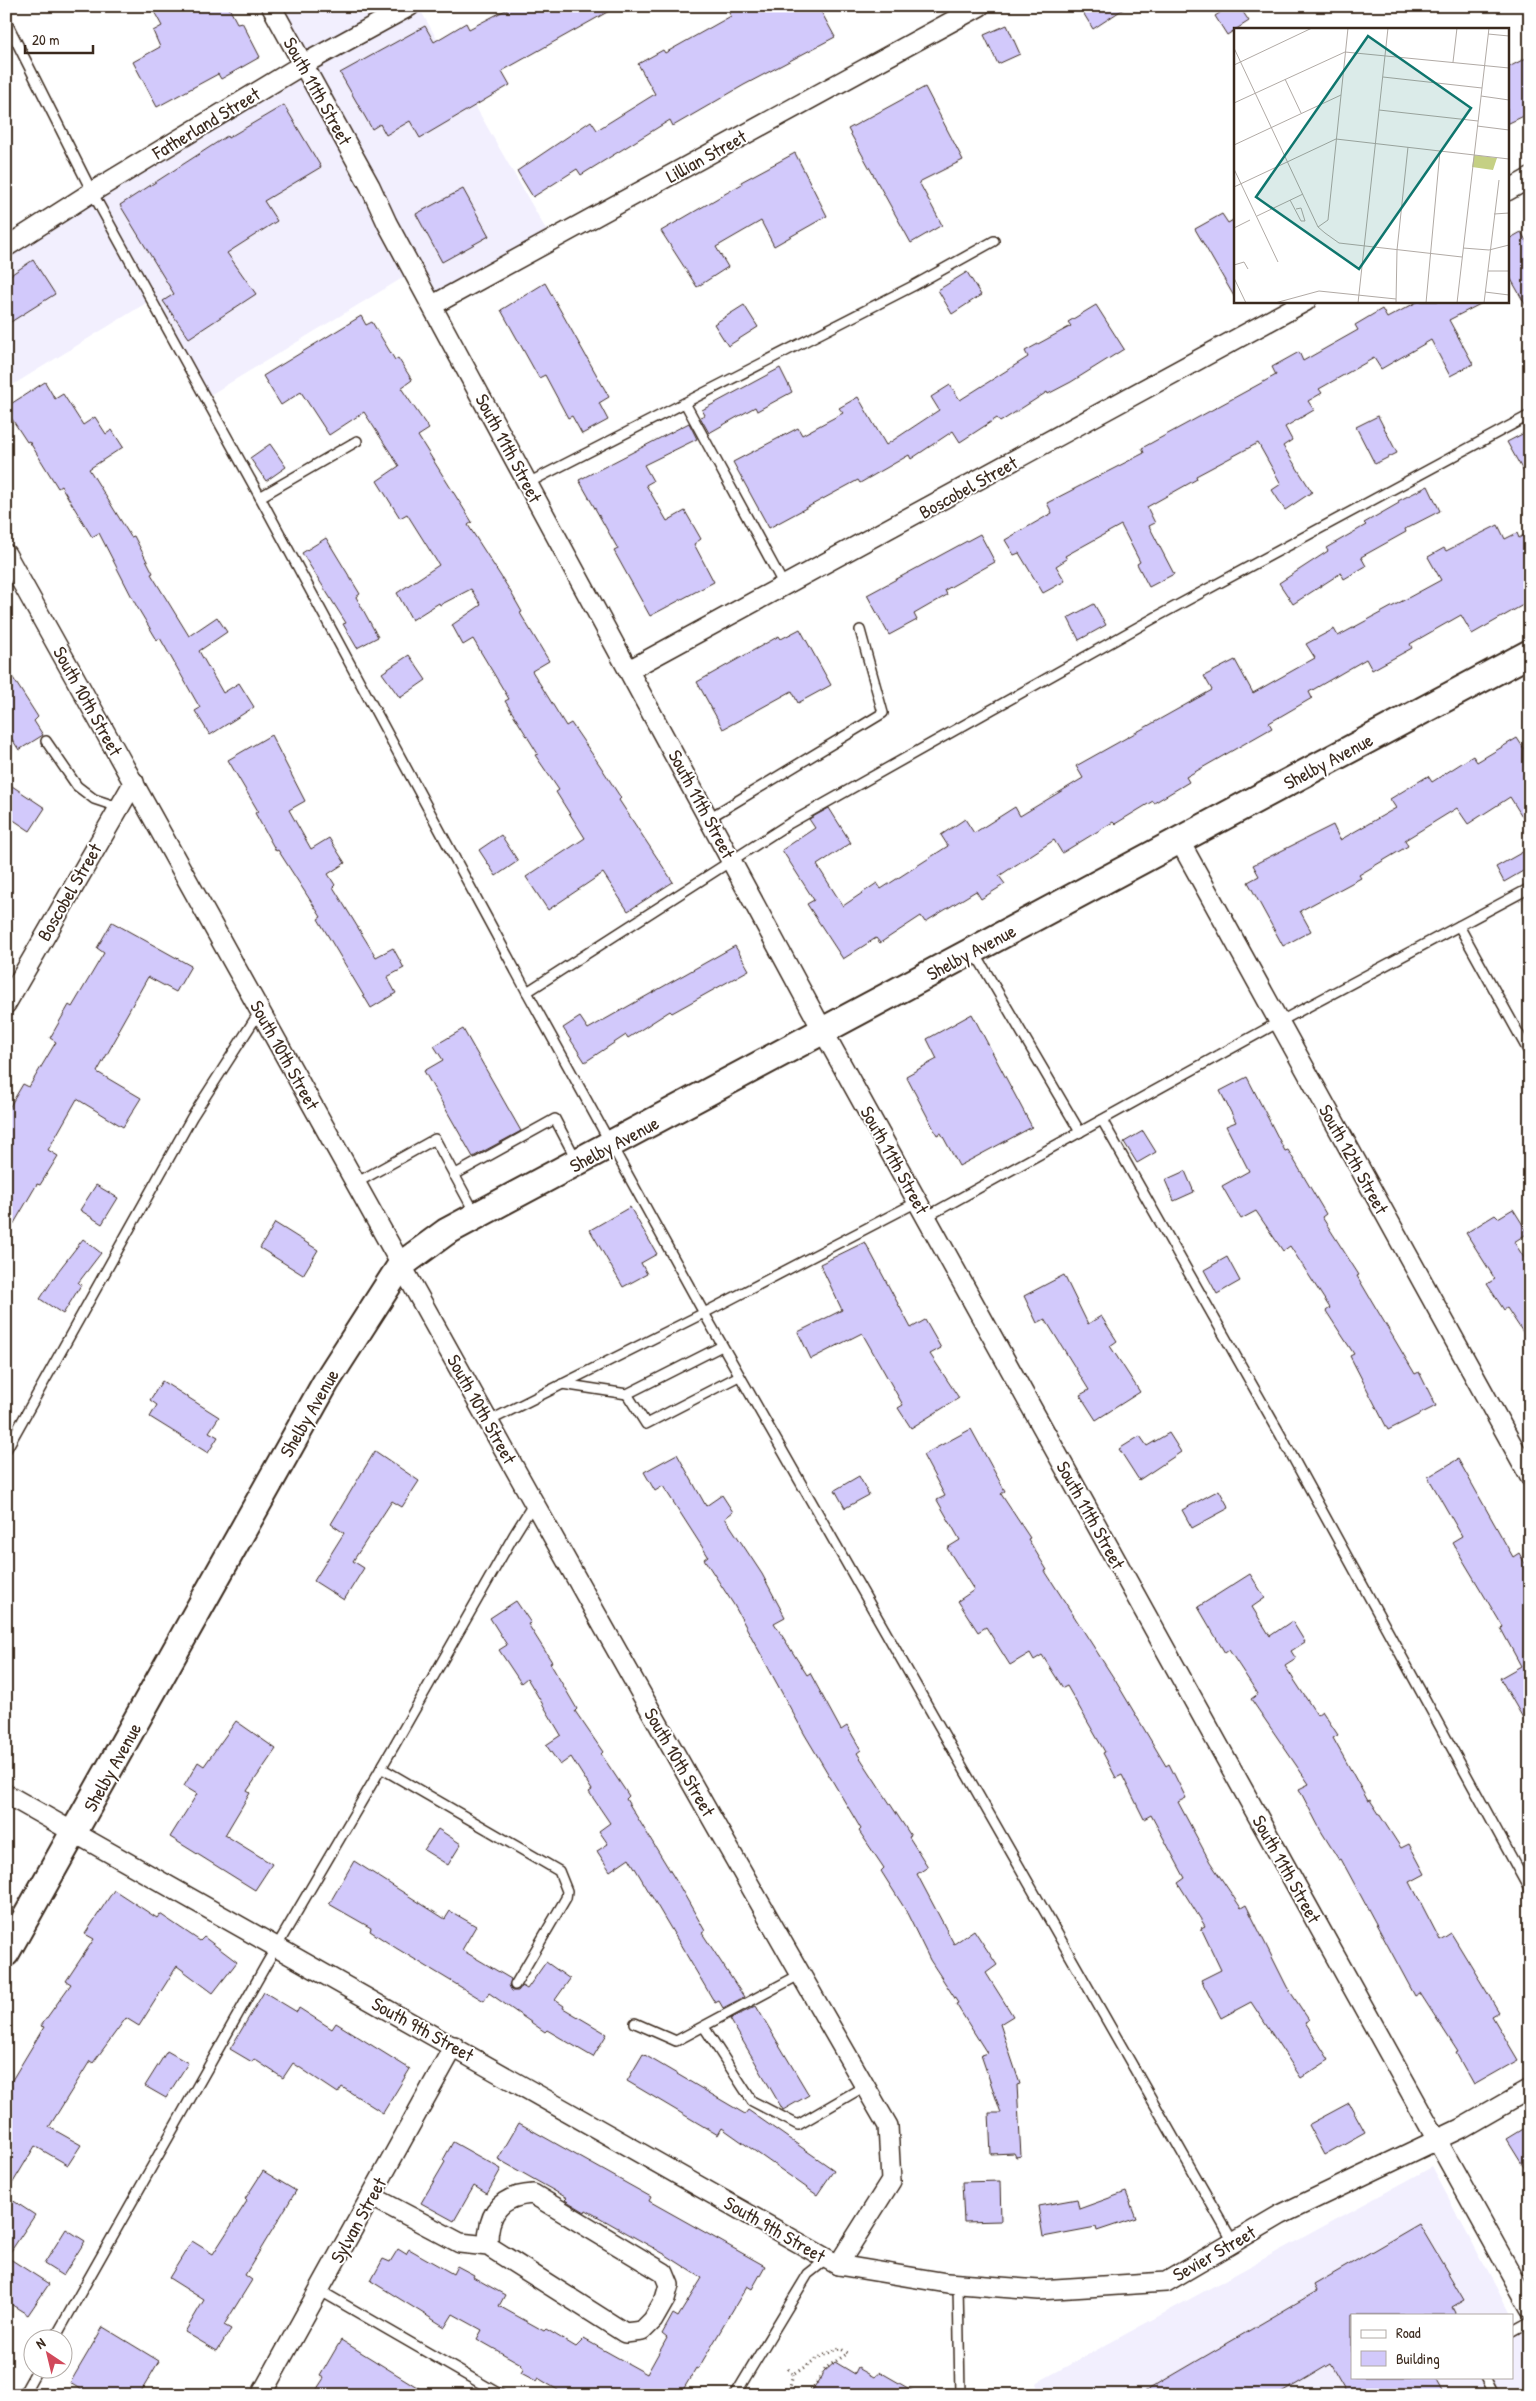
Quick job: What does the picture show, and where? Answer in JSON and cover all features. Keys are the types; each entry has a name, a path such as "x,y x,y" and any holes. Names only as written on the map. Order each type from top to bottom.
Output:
{"street":[{"name":"South 11th Street","path":"271,6 823,1031 1530,2308"},
{"name":"Fatherland Street","path":"6,247 92,192 302,65 410,6"},
{"name":"Lillian Street","path":"433,305 980,6"},
{"path":"1508,190 1530,178"},
{"name":"Boscobel Street","path":"629,670 785,587 1304,302"},
{"name":"South 10th Street","path":"6,555 401,1265 888,2126 890,2181 833,2262"},
{"name":"Shelby Avenue","path":"6,1953 75,1834 326,1382 401,1265 446,1232 611,1146 973,950 1530,653"},
{"name":"Boscobel Street","path":"6,1004 134,782"},
{"name":"South 12th Street","path":"1179,840 1530,1477"},
{"name":"South 9th Street","path":"6,1794 833,2262"},
{"name":"Sylvan Street","path":"261,2395 454,2046"},
{"name":"Sevier Street","path":"833,2262 958,2284 1039,2290 1166,2282 1280,2215 1438,2140 1530,2089"},
{"path":"371,2196 460,2243 488,2246 625,2333 642,2330 653,2320 666,2299 669,2285 664,2273 534,2194 512,2197 494,2212 488,2230 488,2246"}],"lane":[{"path":"6,21 92,192 260,497 611,1146 739,1376 1233,2242"},
{"path":"528,483 913,286 994,241"},
{"path":"685,403 785,587"},
{"path":"527,992 731,859 798,818 1156,617 1530,415"},
{"path":"260,497 358,441"},
{"path":"709,818 883,713 860,630"},
{"path":"46,741 77,786 94,800 118,807"},
{"path":"489,1421 704,1313 1080,1132 1279,1022 1530,888"},
{"path":"1458,926 1530,1054"},
{"path":"973,950 1080,1132"},
{"path":"6,1450 192,1117 260,1011"},
{"path":"454,1174 555,1119 579,1163"},
{"path":"1102,1120 1280,1434 1530,1891"},
{"path":"356,1183 435,1139 477,1216"},
{"path":"562,1384 627,1394 722,1346"},
{"path":"627,1394 646,1424 739,1376"},
{"path":"61,2328 276,1946 381,1768 514,1535 535,1503"},
{"path":"381,1768 559,1871 567,1891 566,1898 514,1985"},
{"path":"635,2023 676,2041 801,1974"},
{"path":"704,2027 752,2101 798,2125 865,2086"},
{"path":"735,2395 808,2274 833,2262"},
{"path":"958,2284 960,2395"},
{"path":"319,2290 502,2395"},
{"path":"1514,2331 1530,2322"},
{"path":"23,2395 32,2378"},
{"path":"1486,2378 1494,2395"}],"path":[{"path":"788,2395 793,2375 816,2359 839,2348 848,2353 826,2368 809,2395"},
{"path":"788,2369 793,2375"}],"shaded area":[{"path":"271,6 418,6 552,240 433,305 414,271 205,398 151,300 6,389 6,247 302,65"},
{"path":"1432,2167 1510,2314 1351,2314 1351,2378 1514,2378 1514,2321 1530,2350 1530,2395 1040,2395 1036,2383"}],"building":[{"path":"151,6 228,6 237,23 242,22 260,57 221,79 218,74 157,107 133,62 160,47 153,31 162,26"},
{"path":"513,6 618,6 502,71 510,85 420,138 410,121 386,135 380,124 372,129 340,73 425,26 434,42 466,23 469,29"},
{"path":"741,6 818,6 835,37 744,85 673,126 670,120 581,175 577,169 533,197 517,171 591,121 597,130 655,94 638,64 663,50 665,53 731,16 729,13"},
{"path":"1079,6 1128,6 1093,29"},
{"path":"1230,6 1239,6 1249,21 1238,28 1234,28 1234,31 1227,35 1215,16"},
{"path":"1007,25 1020,54 998,64 984,35"},
{"path":"1530,56 1530,113 1508,124 1508,67"},
{"path":"925,87 963,160 919,182 942,225 911,243 848,129"},
{"path":"284,105 321,167 264,201 277,221 227,253 256,294 189,338 163,301 174,294 120,205 227,136 228,138"},
{"path":"795,153 827,216 774,246 761,221 716,247 728,267 697,287 661,231 742,184 741,182"},
{"path":"463,189 489,236 442,262 416,214"},
{"path":"1222,214 1228,223 1234,220 1234,296 1195,229"},
{"path":"1521,232 1530,247 1530,313 1508,274 1508,239"},
{"path":"33,260 55,294 6,325 6,278"},
{"path":"967,272 981,295 952,314 938,290"},
{"path":"545,283 609,397 599,403 608,420 582,434 572,416 568,418 545,375 539,378 501,310"},
{"path":"1417,302 1484,302 1449,320 1473,364 1450,376 1431,340 1381,369 1374,358 1319,389 1322,393 1308,401 1314,410 1285,427 1292,440 1283,446 1312,492 1285,510 1272,490 1281,484 1258,443 1196,476 1197,479 1147,507 1155,523 1149,526 1174,574 1149,587 1137,564 1140,562 1121,525 1065,556 1067,559 1056,566 1065,581 1043,593 1019,553 1014,555 1005,540 1052,513 1047,503 1144,453 1142,448 1276,375 1272,367 1299,352 1303,361 1358,330 1355,325 1382,309 1387,318"},
{"path":"744,305 758,327 728,346 714,324"},
{"path":"1096,305 1124,349 1071,382 1048,394 1047,392 1000,422 997,418 960,442 953,431 911,459 909,455 860,483 858,480 769,528 733,462 798,428 802,435 843,413 839,408 858,397 886,445 939,410 931,397 950,385 960,400 1028,357 1025,351 1071,326 1068,322"},
{"path":"361,316 366,325 372,322 395,360 398,358 412,380 401,388 429,429 418,436 472,522 468,525 509,589 522,612 520,613 549,661 532,671 566,726 571,723 599,764 621,798 619,800 673,882 628,911 603,873 548,910 526,877 585,838 556,792 559,790 535,755 538,754 505,701 509,699 473,639 463,645 452,625 481,605 471,589 440,605 439,603 412,620 397,593 439,565 407,514 400,518 377,481 399,466 364,412 329,435 301,392 281,405 263,376"},
{"path":"780,368 792,392 757,411 755,407 709,433 700,417 705,415 702,410"},
{"path":"45,382 55,399 63,394 83,425 95,417 106,434 112,430 123,447 89,469 131,537 134,536 153,573 151,574 189,636 217,617 227,632 199,651 223,693 239,683 254,707 210,735 195,711 200,708 160,638 157,640 136,605 99,533 92,537 61,486 58,488 29,441 27,442 6,410 6,407"},
{"path":"1378,416 1397,453 1375,464 1356,427"},
{"path":"689,423 697,439 644,465 653,481 646,485 667,521 685,511 701,539 694,544 714,582 650,616 614,551 618,549 579,480"},
{"path":"1530,430 1530,483 1507,442"},
{"path":"270,444 286,467 266,481 250,458"},
{"path":"1428,486 1440,511 1405,529 1406,532 1361,557 1366,566 1344,579 1341,573 1293,604 1279,583 1328,551 1326,548 1366,525 1364,523 1399,503 1398,501"},
{"path":"1498,525 1505,539 1517,533 1519,538 1530,531 1530,601 1472,634 1461,615 1410,644 1412,648 1372,670 1366,659 1309,692 1312,698 1269,723 1272,728 1186,777 1189,782 1154,803 1153,801 1115,824 1113,822 1062,853 1054,840 999,876 1005,884 981,899 976,891 925,922 921,916 880,943 876,938 843,959 807,904 814,900 782,850 815,828 809,819 829,808 851,843 817,865 843,906 877,883 881,889 948,846 941,835 965,819 974,833 1015,807 1020,816 1083,778 1076,766 1212,690 1204,676 1235,660 1253,693 1315,658 1306,644 1334,629 1338,636 1441,580 1428,557 1444,548 1446,551"},
{"path":"980,534 995,562 945,590 947,595 914,614 917,620 889,635 867,595"},
{"path":"326,538 360,594 356,597 378,637 357,648 343,624 346,623 302,553"},
{"path":"1094,604 1106,625 1079,640 1068,618"},
{"path":"800,629 831,685 798,703 792,691 723,729 697,682 779,636 781,639"},
{"path":"409,655 426,680 400,698 382,673"},
{"path":"6,667 38,717 34,721 43,735 19,750 6,730"},
{"path":"271,735 305,801 289,810 311,849 329,838 345,863 328,874 335,885 333,887 376,957 393,948 404,968 387,977 396,993 371,1008 318,919 321,917 278,850 276,851 255,813 258,811 228,760"},
{"path":"1517,738 1530,758 1530,829 1510,797 1468,824 1457,808 1405,840 1408,846 1359,875 1361,878 1300,911 1311,931 1283,946 1248,882 1259,876 1253,865 1333,825 1340,840 1396,808 1390,799 1428,776 1432,782 1473,756 1477,762"},
{"path":"6,782 45,808 30,831 6,815"},
{"path":"501,835 518,861 496,876 479,850"},
{"path":"1530,848 1530,867 1504,882 1496,867"},
{"path":"112,922 191,966 176,992 148,977 97,1072 141,1098 123,1127 77,1099 48,1150 58,1156 40,1185 37,1184 6,1237 6,1113 23,1084 29,1087 56,1042 50,1038 69,1005 72,1007 104,953 97,948"},
{"path":"735,946 749,970 672,1013 670,1011 628,1038 626,1035 585,1062 563,1028 580,1017 588,1029"},
{"path":"972,1014 1032,1127 959,1166 941,1133 937,1135 906,1076 937,1059 927,1039"},
{"path":"463,1029 521,1131 473,1157 424,1071 443,1060 434,1046"},
{"path":"1247,1077 1285,1151 1288,1150 1326,1214 1322,1217 1359,1275 1357,1276 1415,1374 1419,1372 1436,1406 1388,1430 1350,1356 1354,1354 1326,1311 1330,1308 1290,1246 1283,1251 1256,1211 1241,1219 1222,1186 1249,1171 1226,1126 1236,1122 1220,1091"},
{"path":"1143,1131 1156,1152 1137,1163 1124,1142"},
{"path":"1185,1171 1194,1192 1174,1201 1165,1180"},
{"path":"96,1185 118,1198 102,1224 80,1210"},
{"path":"630,1207 657,1254 641,1263 647,1274 623,1287 590,1230"},
{"path":"1513,1209 1528,1233 1514,1242 1530,1267 1530,1343 1507,1308 1504,1310 1487,1284 1495,1279 1466,1233 1495,1215 1498,1218"},
{"path":"275,1223 318,1250 303,1275 260,1248"},
{"path":"83,1239 101,1253 78,1283 81,1285 63,1314 40,1299"},
{"path":"865,1242 911,1328 925,1320 941,1348 930,1354 959,1398 911,1428 898,1408 903,1405 862,1333 811,1359 798,1332 842,1310 820,1264"},
{"path":"1227,1257 1240,1281 1217,1294 1204,1270"},
{"path":"1064,1275 1088,1324 1101,1316 1117,1341 1110,1346 1140,1392 1096,1420 1080,1395 1089,1390 1045,1319 1037,1323 1024,1296"},
{"path":"162,1381 219,1417 209,1432 218,1437 208,1453 150,1417 157,1405 150,1400"},
{"path":"971,1429 1005,1491 1001,1494 1030,1538 1028,1539 1047,1570 1045,1571 1115,1680 1166,1766 1169,1764 1186,1798 1178,1802 1210,1862 1241,1908 1246,1905 1287,1987 1309,2020 1305,2022 1329,2060 1301,2078 1251,2002 1221,2018 1201,1980 1221,1970 1201,1928 1205,1926 1178,1883 1185,1878 1151,1815 1144,1819 1122,1775 1116,1778 1103,1753 1105,1752 1067,1686 1063,1688 1042,1655 1034,1660 1030,1653 1010,1665 986,1627 978,1632 958,1601 974,1590 947,1548 960,1540 937,1500 945,1496 923,1455"},
{"path":"1169,1433 1181,1452 1139,1480 1119,1449 1140,1436 1147,1446"},
{"path":"375,1451 419,1481 402,1507 392,1501 353,1561 364,1568 344,1600 314,1581 344,1533 331,1524"},
{"path":"677,1454 706,1506 722,1495 733,1512 725,1518 762,1574 785,1617 774,1623 807,1675 810,1673 841,1730 847,1726 861,1750 857,1753 911,1836 909,1837 928,1867 917,1874 954,1944 974,1930 997,1965 986,1973 1013,2016 1000,2024 1020,2084 1017,2085 1021,2156 1016,2157 1014,2153 991,2154 989,2113 1001,2113 981,2055 987,2053 930,1960 905,1909 881,1871 884,1868 859,1831 861,1829 805,1735 734,1605 704,1559 708,1556 663,1486 655,1491 644,1472"},
{"path":"1458,1459 1513,1557 1519,1553 1530,1572 1530,1730 1500,1678 1521,1666 1501,1629 1503,1627 1452,1542 1462,1536 1428,1477"},
{"path":"859,1476 869,1495 845,1508 835,1490"},
{"path":"1219,1490 1229,1508 1192,1528 1182,1510"},
{"path":"1250,1574 1265,1598 1252,1607 1270,1636 1292,1621 1305,1642 1291,1651 1296,1659 1285,1666 1317,1715 1322,1711 1338,1735 1333,1738 1368,1801 1370,1800 1401,1848 1409,1844 1425,1874 1410,1882 1440,1940 1451,1933 1499,2012 1492,2016 1518,2060 1474,2085 1456,2053 1458,2052 1420,1993 1415,1996 1341,1859 1339,1860 1321,1831 1299,1789 1309,1784 1251,1699 1258,1694 1229,1650 1225,1653 1198,1607"},
{"path":"516,1601 531,1623 528,1624 552,1662 550,1663 577,1709 575,1711 603,1752 601,1754 629,1796 626,1799 705,1931 702,1933 744,1997 723,2008 719,2001 715,2003 629,1858 610,1871 597,1851 608,1844 599,1831 610,1823 589,1792 592,1790 571,1757 560,1765 546,1745 561,1735 527,1678 521,1683 499,1650 507,1645 490,1618"},
{"path":"236,1721 276,1749 247,1791 250,1793 225,1835 272,1864 255,1890 170,1837 197,1794 184,1786 198,1762 204,1766"},
{"path":"438,1829 461,1844 448,1865 424,1850"},
{"path":"354,1861 445,1919 450,1911 476,1926 462,1950 511,1979 509,1985 512,1991 518,1991 522,1986 527,1989 546,1962 570,1979 555,2000 564,2006 563,2008 607,2034 593,2057 547,2030 545,2032 489,1993 484,2001 396,1948 370,1931 371,1928 329,1904"},
{"path":"114,1890 157,1918 160,1914 200,1941 204,1937 237,1962 213,1993 177,1966 139,2026 126,2018 93,2063 90,2061 49,2127 81,2145 68,2165 35,2146 6,2194 6,2090 44,2027 41,2026 71,1984 66,1981 94,1939 85,1934"},
{"path":"264,1992 297,2012 299,2008 332,2029 336,2023 410,2069 383,2113 342,2087 338,2093 293,2063 283,2078 254,2059 252,2062 230,2049"},
{"path":"756,2006 809,2095 783,2110 730,2019"},
{"path":"167,2051 188,2063 166,2098 145,2086"},
{"path":"643,2054 745,2114 748,2110 834,2170 817,2195 722,2128 718,2135 627,2081"},
{"path":"1349,2103 1365,2132 1324,2155 1308,2125"},
{"path":"519,2123 651,2197 649,2201 765,2266 752,2289 747,2286 698,2369 696,2368 680,2395 566,2395 538,2378 536,2381 521,2373 524,2368 521,2364 477,2339 482,2330 453,2314 445,2327 371,2281 383,2259 390,2262 398,2249 406,2254 409,2249 453,2274 457,2266 474,2275 473,2277 505,2295 499,2306 544,2331 546,2329 576,2347 584,2339 647,2374 667,2338 662,2334 673,2314 678,2317 702,2278 666,2255 586,2210 585,2212 565,2200 567,2198 498,2159"},
{"path":"1530,2125 1530,2176 1507,2139"},
{"path":"453,2142 501,2169 487,2194 474,2186 454,2221 421,2203 445,2162 443,2160"},
{"path":"263,2171 296,2191 245,2275 252,2280 224,2325 231,2329 217,2351 185,2332 204,2300 169,2278 192,2241 213,2254 247,2201 245,2199"},
{"path":"1000,2181 1001,2221 964,2222 962,2182"},
{"path":"1126,2192 1136,2218 1097,2231 1096,2227 1043,2237 1038,2206 1077,2199 1079,2209"},
{"path":"6,2196 35,2215 7,2257 49,2284 28,2315 6,2301"},
{"path":"1419,2224 1464,2300 1452,2307 1456,2314 1351,2314 1351,2378 1435,2378 1444,2395 1348,2395 1330,2364 1278,2395 1139,2395 1317,2291 1314,2285"},
{"path":"66,2229 85,2241 63,2276 44,2264"},
{"path":"103,2327 159,2361 139,2395 90,2395 70,2383"},
{"path":"341,2340 430,2395 313,2395 324,2378 320,2376"},
{"path":"835,2362 855,2374 858,2368 874,2377 880,2372 920,2395 809,2395 824,2372"}]}
